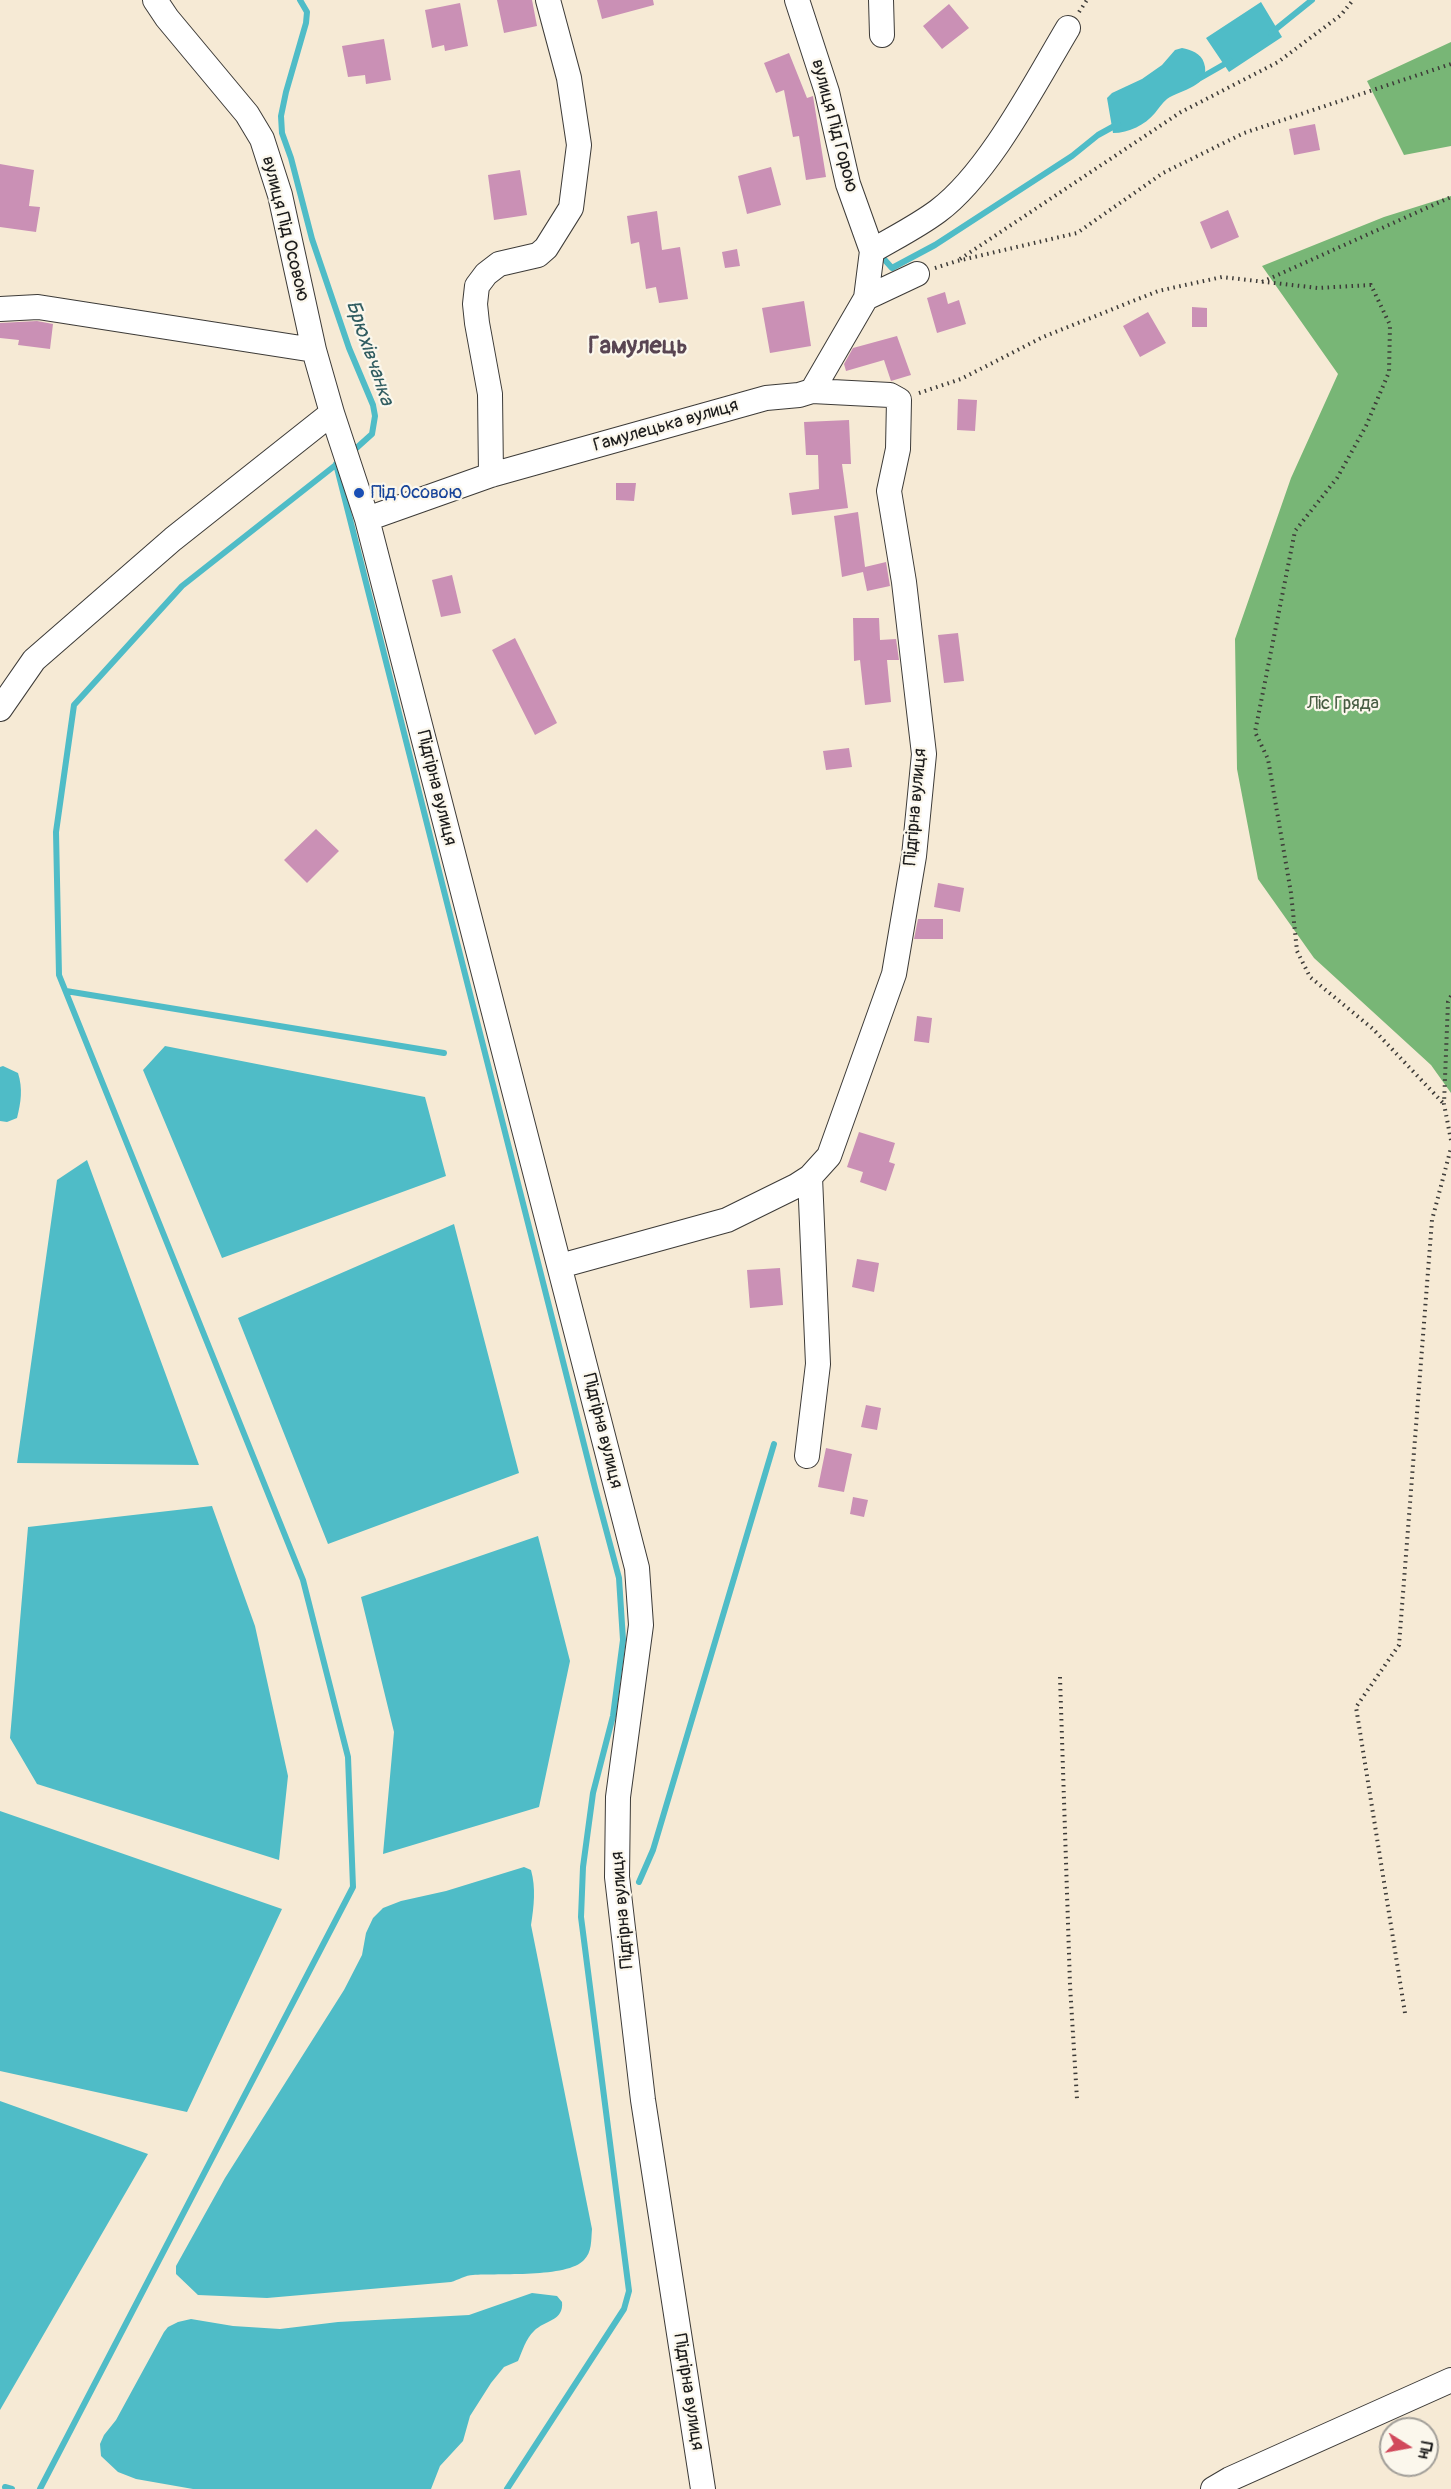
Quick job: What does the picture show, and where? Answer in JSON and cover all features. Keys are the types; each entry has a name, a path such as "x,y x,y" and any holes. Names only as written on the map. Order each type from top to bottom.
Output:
{"street":[{"name":"вулиця Під Осовою","path":"155,0 167,18 247,114 262,138 280,195 314,350 351,470"},
{"path":"491,475 490,394 474,304 477,286 486,274 499,264 538,255 546,248 571,208 578,156 579,145 569,78 548,0"},
{"name":"вулиця Під Горою","path":"797,0 827,92 848,184 872,251"},
{"path":"881,0 882,35"},
{"path":"898,400 890,395 812,391 866,298 872,251 940,210 975,175 996,146 1068,28"},
{"path":"866,298 917,274"},
{"path":"0,309 38,307 314,350"},
{"name":"Гамулецька вулиця","path":"367,519 491,475 766,398 799,395 812,391"},
{"name":"Підгірна вулиця","path":"560,1266 727,1220 810,1177 829,1156 894,974 914,856 924,754 904,582 889,491 898,449 898,400"},
{"path":"0,708 34,660 173,539 335,424"},
{"name":"Підгірна вулиця","path":"351,470 367,519 637,1568 641,1625 618,1797 617,1877 643,2100 703,2489"},
{"path":"807,1456 818,1354 810,1177"},
{"path":"1225,2486 1451,2380"}],"path":[{"path":"1353,0 1341,15 1278,62 1181,112 957,261 1077,233 1163,172 1244,133 1451,64"},
{"path":"1262,283 1451,197"},
{"path":"898,400 961,379 1043,337 1158,291 1222,277 1318,288 1371,285 1390,325 1389,372 1366,426 1337,478 1295,531 1255,732 1269,759 1291,893 1297,951 1310,977 1373,1029 1444,1104"},
{"path":"1451,996 1448,1002 1444,1104 1451,1140"},
{"path":"1405,2013 1356,1707 1399,1645 1432,1220 1451,1148"},
{"path":"1060,1677 1070,1985 1077,2099"}],"green space":[{"path":"1451,42 1451,146 1404,155 1367,81"},
{"name":"Ліс Гряда","path":"1451,196 1451,1093 1431,1065 1314,958 1258,879 1237,769 1235,639 1291,478 1338,374 1262,266 1384,217"}],"water":[{"path":"1261,2 1282,37 1229,72 1206,38"},
{"path":"1182,48 1198,54 1204,63 1205,71 1199,82 1167,99 1142,125 1125,132 1113,133 1107,98 1112,93 1142,79 1162,65 1175,50"},
{"path":"165,1046 425,1097 446,1176 222,1258 143,1070"},
{"path":"3,1066 18,1073 21,1090 17,1118 7,1122 0,1121 0,1067"},
{"path":"87,1160 199,1465 17,1463 57,1180"},
{"path":"454,1224 519,1473 328,1544 238,1318"},
{"path":"212,1506 255,1626 288,1776 279,1860 37,1784 10,1738 28,1527"},
{"path":"538,1536 570,1661 539,1807 383,1854 394,1732 361,1597"},
{"path":"0,1811 282,1909 187,2112 0,2071"},
{"path":"524,1867 531,1870 533,1877 534,1897 531,1925 592,2229 591,2246 587,2257 576,2266 563,2270 532,2274 470,2275 451,2282 267,2298 198,2295 176,2274 176,2266 225,2178 344,1990 362,1955 366,1933 373,1918 383,1908 401,1901 446,1891"},
{"path":"0,2101 148,2154 0,2410"},
{"path":"532,2293 557,2296 562,2302 560,2313 531,2334 518,2361 504,2367 491,2383 470,2416 463,2441 440,2466 431,2489 193,2489 136,2479 118,2472 101,2456 100,2444 104,2435 116,2420 164,2332 178,2322 191,2319 233,2326 280,2329 338,2322 469,2315"}],"building":[{"path":"497,0 532,0 537,26 504,33"},
{"path":"597,0 653,0 654,5 602,19"},
{"path":"460,3 468,46 445,51 444,45 432,48 425,10"},
{"path":"949,4 969,28 942,49 923,26"},
{"path":"384,39 391,80 366,84 365,75 348,77 342,46"},
{"path":"789,53 807,98 813,96 826,177 806,180 799,136 793,137 784,90 776,93 764,63"},
{"path":"1315,124 1320,150 1294,155 1289,129"},
{"path":"0,164 34,170 29,206 40,207 36,232 0,227"},
{"path":"771,167 781,205 747,214 738,176"},
{"path":"520,170 527,215 494,220 488,175"},
{"path":"1228,210 1239,237 1211,249 1200,222"},
{"path":"657,211 662,250 680,247 688,299 659,303 656,287 646,289 639,242 631,244 627,216"},
{"path":"737,249 740,266 725,268 722,252"},
{"path":"945,292 948,304 959,300 966,324 937,333 927,298"},
{"path":"804,301 811,346 770,353 762,308"},
{"path":"1192,307 1207,308 1207,327 1192,327"},
{"path":"1148,312 1166,343 1140,357 1123,326"},
{"path":"37,321 53,324 50,349 18,345 19,340 0,338 0,323"},
{"path":"897,336 911,375 891,381 884,360 846,371 844,364 853,348"},
{"path":"958,399 977,400 975,431 957,430"},
{"path":"849,420 851,464 842,464 848,508 792,515 789,493 819,489 818,455 806,455 804,422"},
{"path":"616,483 636,483 634,501 616,500"},
{"path":"858,512 865,567 886,562 890,586 867,591 863,572 842,577 834,516"},
{"path":"452,575 461,613 441,617 432,580"},
{"path":"853,618 879,618 880,640 896,639 899,660 887,660 891,702 865,705 860,660 854,661"},
{"path":"958,633 964,681 944,683 938,635"},
{"path":"515,638 557,723 535,735 492,650"},
{"path":"849,748 852,767 826,770 823,751"},
{"path":"316,829 339,851 307,883 284,860"},
{"path":"938,883 964,888 960,912 934,907"},
{"path":"918,919 943,919 943,939 914,939"},
{"path":"917,1016 932,1018 929,1043 914,1041"},
{"path":"859,1132 895,1143 889,1162 895,1164 886,1191 860,1182 863,1172 847,1167"},
{"path":"857,1259 879,1263 874,1292 852,1287"},
{"path":"780,1268 783,1305 750,1308 747,1270"},
{"path":"866,1405 881,1408 877,1430 861,1427"},
{"path":"826,1448 852,1454 844,1492 818,1487"},
{"path":"853,1497 868,1500 864,1517 850,1514"}],"waterway":[{"name":"Брюхівчанка","path":"300,0 307,12 306,23 286,92 281,116 282,133 291,158 312,239 349,348 373,405 375,416 372,434 352,452"},
{"path":"1271,33 1312,0"},
{"path":"1195,81 1230,61"},
{"path":"883,258 892,268 935,245 1072,156 1098,135 1118,124"},
{"path":"40,2489 353,1887 348,1757 303,1580 59,975 56,832 74,705 182,586 342,460"},
{"path":"336,464 619,1578 623,1640 613,1716 593,1793 583,1867 581,1917 629,2291 624,2309 507,2489"},
{"path":"66,991 444,1053"},
{"path":"639,1882 653,1850 774,1444"},
{"path":"5,2487 12,2489"}],"place":[{"name":"Під Осовою","path":"359,493"}],"district":[{"name":"Гамулець","path":"638,347"}]}
